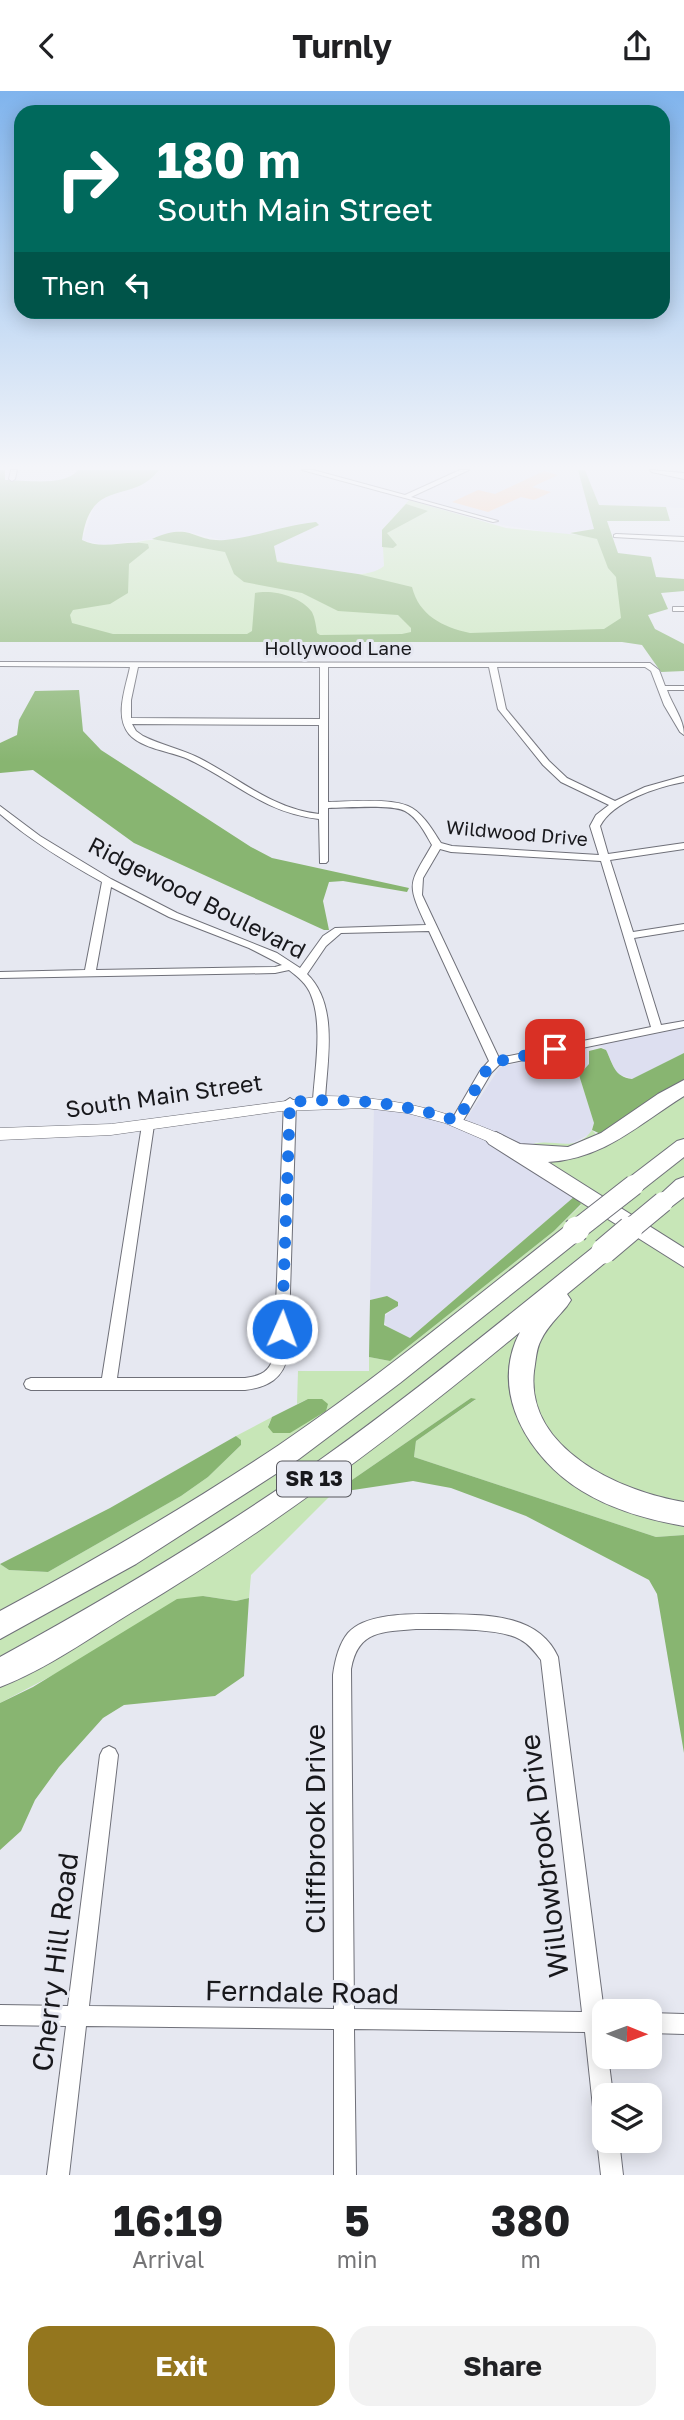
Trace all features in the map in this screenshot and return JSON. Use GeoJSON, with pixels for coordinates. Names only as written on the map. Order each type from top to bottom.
{"type":"FeatureCollection","features":[{"type":"Feature","properties":{"kind":"highway"},"geometry":{"type":"LineString","coordinates":[[496,1139],[536,1154],[573,1156],[598,1144],[684,1087]]}},
{"type":"Feature","properties":{"kind":"highway"},"geometry":{"type":"LineString","coordinates":[[496,1139],[684,1259]]}},
{"type":"Feature","properties":{"kind":"highway","name":"SR 13"},"geometry":{"type":"LineString","coordinates":[[0,1626],[102,1570],[265,1468],[339,1416],[684,1146]]}},
{"type":"Feature","properties":{"kind":"highway","name":"SR 13"},"geometry":{"type":"LineString","coordinates":[[0,1673],[174,1571],[294,1493],[424,1395],[684,1185]]}},
{"type":"Feature","properties":{"kind":"highway"},"geometry":{"type":"LineString","coordinates":[[604,1251],[531,1334],[521,1370],[528,1414],[552,1451],[586,1481],[647,1508],[684,1514]]}},
{"type":"Feature","properties":{"kind":"street","name":"Hollywood Lane"},"geometry":{"type":"LineString","coordinates":[[0,664],[647,665],[655,670],[662,688]]}},
{"type":"Feature","properties":{"kind":"street"},"geometry":{"type":"LineString","coordinates":[[135,664],[126,709],[127,721],[133,733],[143,740],[199,762],[272,806],[298,815],[323,817]]}},
{"type":"Feature","properties":{"kind":"street"},"geometry":{"type":"LineString","coordinates":[[323,861],[324,664]]}},
{"type":"Feature","properties":{"kind":"street"},"geometry":{"type":"LineString","coordinates":[[493,664],[502,709],[546,763],[572,785],[617,805]]}},
{"type":"Feature","properties":{"kind":"street"},"geometry":{"type":"LineString","coordinates":[[684,688],[662,688],[684,732]]}},
{"type":"Feature","properties":{"kind":"street"},"geometry":{"type":"LineString","coordinates":[[127,721],[323,722]]}},
{"type":"Feature","properties":{"kind":"street"},"geometry":{"type":"LineString","coordinates":[[657,1029],[603,858],[596,821],[617,805],[656,784],[684,779]]}},
{"type":"Feature","properties":{"kind":"street","name":"Wildwood Drive"},"geometry":{"type":"LineString","coordinates":[[323,805],[401,806],[418,815],[437,845],[603,858],[684,846]]}},
{"type":"Feature","properties":{"kind":"street","name":"Ridgewood Boulevard"},"geometry":{"type":"LineString","coordinates":[[0,809],[27,831],[107,880],[193,924],[291,966],[301,974],[310,983],[319,1003],[319,1100]]}},
{"type":"Feature","properties":{"kind":"street"},"geometry":{"type":"LineString","coordinates":[[437,845],[417,883],[417,895],[495,1062]]}},
{"type":"Feature","properties":{"kind":"street"},"geometry":{"type":"LineString","coordinates":[[90,973],[107,880]]}},
{"type":"Feature","properties":{"kind":"street"},"geometry":{"type":"LineString","coordinates":[[627,936],[684,927]]}},
{"type":"Feature","properties":{"kind":"street"},"geometry":{"type":"LineString","coordinates":[[301,974],[313,962],[327,937],[340,930],[431,928]]}},
{"type":"Feature","properties":{"kind":"street"},"geometry":{"type":"LineString","coordinates":[[0,975],[275,970],[291,966]]}},
{"type":"Feature","properties":{"kind":"street"},"geometry":{"type":"LineString","coordinates":[[457,1121],[486,1071],[495,1062],[684,1024]]}},
{"type":"Feature","properties":{"kind":"street","name":"South Main Street"},"geometry":{"type":"LineString","coordinates":[[0,1134],[82,1132],[148,1125],[290,1102],[319,1100],[387,1104],[457,1121],[496,1139]]}},
{"type":"Feature","properties":{"kind":"street"},"geometry":{"type":"LineString","coordinates":[[31,1384],[262,1382],[275,1373],[281,1355],[290,1102]]}},
{"type":"Feature","properties":{"kind":"street"},"geometry":{"type":"LineString","coordinates":[[109,1383],[148,1125]]}},
{"type":"Feature","properties":{"kind":"street","name":"Cliffbrook Drive"},"geometry":{"type":"LineString","coordinates":[[345,2175],[342,1675],[350,1644],[359,1634],[388,1622],[502,1626]]}},
{"type":"Feature","properties":{"kind":"street","name":"Willowbrook Drive"},"geometry":{"type":"LineString","coordinates":[[502,1626],[524,1632],[540,1644],[551,1667],[596,1999]]}},
{"type":"Feature","properties":{"kind":"street","name":"Cherry Hill Road"},"geometry":{"type":"LineString","coordinates":[[58,2175],[108,1755]]}},
{"type":"Feature","properties":{"kind":"street","name":"Ferndale Road"},"geometry":{"type":"LineString","coordinates":[[0,2015],[592,2022]]}},
{"type":"Feature","properties":{"kind":"street"},"geometry":{"type":"LineString","coordinates":[[662,2023],[684,2024]]}},
{"type":"Feature","properties":{"kind":"street"},"geometry":{"type":"LineString","coordinates":[[609,2153],[612,2175]]}},
{"type":"Feature","properties":{"kind":"shaded area"},"geometry":{"type":"Polygon","coordinates":[[[312,567],[384,567],[377,572],[358,574],[312,567]]]}},
{"type":"Feature","properties":{"kind":"shaded area"},"geometry":{"type":"Polygon","coordinates":[[[684,1028],[684,1053],[633,1079],[617,1074],[606,1050],[599,1045],[684,1028]]]}},
{"type":"Feature","properties":{"kind":"shaded area"},"geometry":{"type":"Polygon","coordinates":[[[586,1047],[589,1064],[579,1075],[594,1123],[590,1134],[567,1146],[535,1142],[575,1196],[410,1338],[389,1330],[382,1318],[398,1306],[387,1296],[370,1300],[374,1105],[461,1127],[500,1067],[586,1047]]]}},
{"type":"Feature","properties":{"kind":"green space"},"geometry":{"type":"Polygon","coordinates":[[[0,567],[129,567],[128,593],[110,604],[73,610],[70,615],[72,623],[113,634],[247,634],[252,631],[255,593],[262,592],[286,595],[307,606],[312,612],[317,633],[320,635],[411,632],[411,628],[398,615],[338,611],[302,593],[244,582],[234,574],[231,567],[312,567],[358,574],[412,587],[420,605],[433,618],[470,633],[604,629],[621,618],[616,577],[608,567],[654,567],[656,577],[684,579],[684,591],[661,593],[668,609],[648,615],[655,629],[684,644],[684,671],[661,672],[642,645],[622,642],[0,642],[0,567]]]}},
{"type":"Feature","properties":{"kind":"green space"},"geometry":{"type":"Polygon","coordinates":[[[111,567],[303,567],[349,575],[369,573],[381,567],[623,567],[651,635],[35,637],[111,567]]]}},
{"type":"Feature","properties":{"kind":"green space"},"geometry":{"type":"Polygon","coordinates":[[[79,690],[83,731],[101,750],[251,847],[272,858],[409,888],[407,892],[343,881],[329,882],[323,901],[329,930],[324,930],[134,843],[33,770],[0,773],[0,743],[17,735],[19,720],[35,691],[79,690]]]}},
{"type":"Feature","properties":{"kind":"green space"},"geometry":{"type":"Polygon","coordinates":[[[601,1048],[606,1050],[621,1076],[632,1079],[684,1053],[684,1079],[603,1135],[592,1130],[594,1123],[579,1075],[589,1064],[589,1051],[601,1048]]]}},
{"type":"Feature","properties":{"kind":"green space"},"geometry":{"type":"Polygon","coordinates":[[[684,1079],[684,1535],[656,1537],[414,1457],[416,1441],[475,1400],[471,1398],[333,1493],[251,1575],[249,1598],[236,1601],[203,1596],[0,1703],[0,1564],[9,1570],[48,1572],[181,1496],[208,1477],[241,1445],[241,1440],[236,1436],[272,1417],[268,1426],[308,1399],[297,1404],[298,1371],[369,1371],[369,1357],[390,1361],[554,1231],[581,1205],[528,1146],[536,1143],[578,1142],[592,1130],[596,1134],[684,1079]]]}},
{"type":"Feature","properties":{"kind":"green space"},"geometry":{"type":"Polygon","coordinates":[[[575,1196],[581,1204],[554,1231],[390,1361],[369,1357],[370,1300],[387,1296],[398,1302],[398,1306],[385,1314],[384,1325],[410,1338],[575,1196]]]}},
{"type":"Feature","properties":{"kind":"green space"},"geometry":{"type":"Polygon","coordinates":[[[471,1398],[476,1399],[416,1441],[414,1457],[656,1537],[684,1535],[684,1753],[657,1594],[649,1580],[526,1516],[451,1488],[413,1481],[333,1493],[471,1398]]]}},
{"type":"Feature","properties":{"kind":"green space"},"geometry":{"type":"Polygon","coordinates":[[[308,1399],[322,1399],[328,1404],[326,1411],[290,1433],[273,1433],[268,1427],[272,1417],[308,1399]]]}},
{"type":"Feature","properties":{"kind":"green space"},"geometry":{"type":"Polygon","coordinates":[[[236,1436],[241,1440],[241,1445],[208,1477],[181,1496],[48,1572],[9,1570],[0,1564],[110,1508],[236,1436]]]}},
{"type":"Feature","properties":{"kind":"green space"},"geometry":{"type":"Polygon","coordinates":[[[203,1596],[236,1601],[249,1598],[244,1676],[215,1696],[124,1705],[103,1718],[59,1767],[35,1800],[21,1831],[0,1850],[0,1703],[33,1687],[177,1599],[203,1596]]]}},
{"type":"Feature","properties":{"kind":"route"},"geometry":{"type":"LineString","coordinates":[[282,1329],[290,1102],[370,1101],[429,1112],[457,1121],[486,1071],[495,1062],[555,1049]]}}]}
